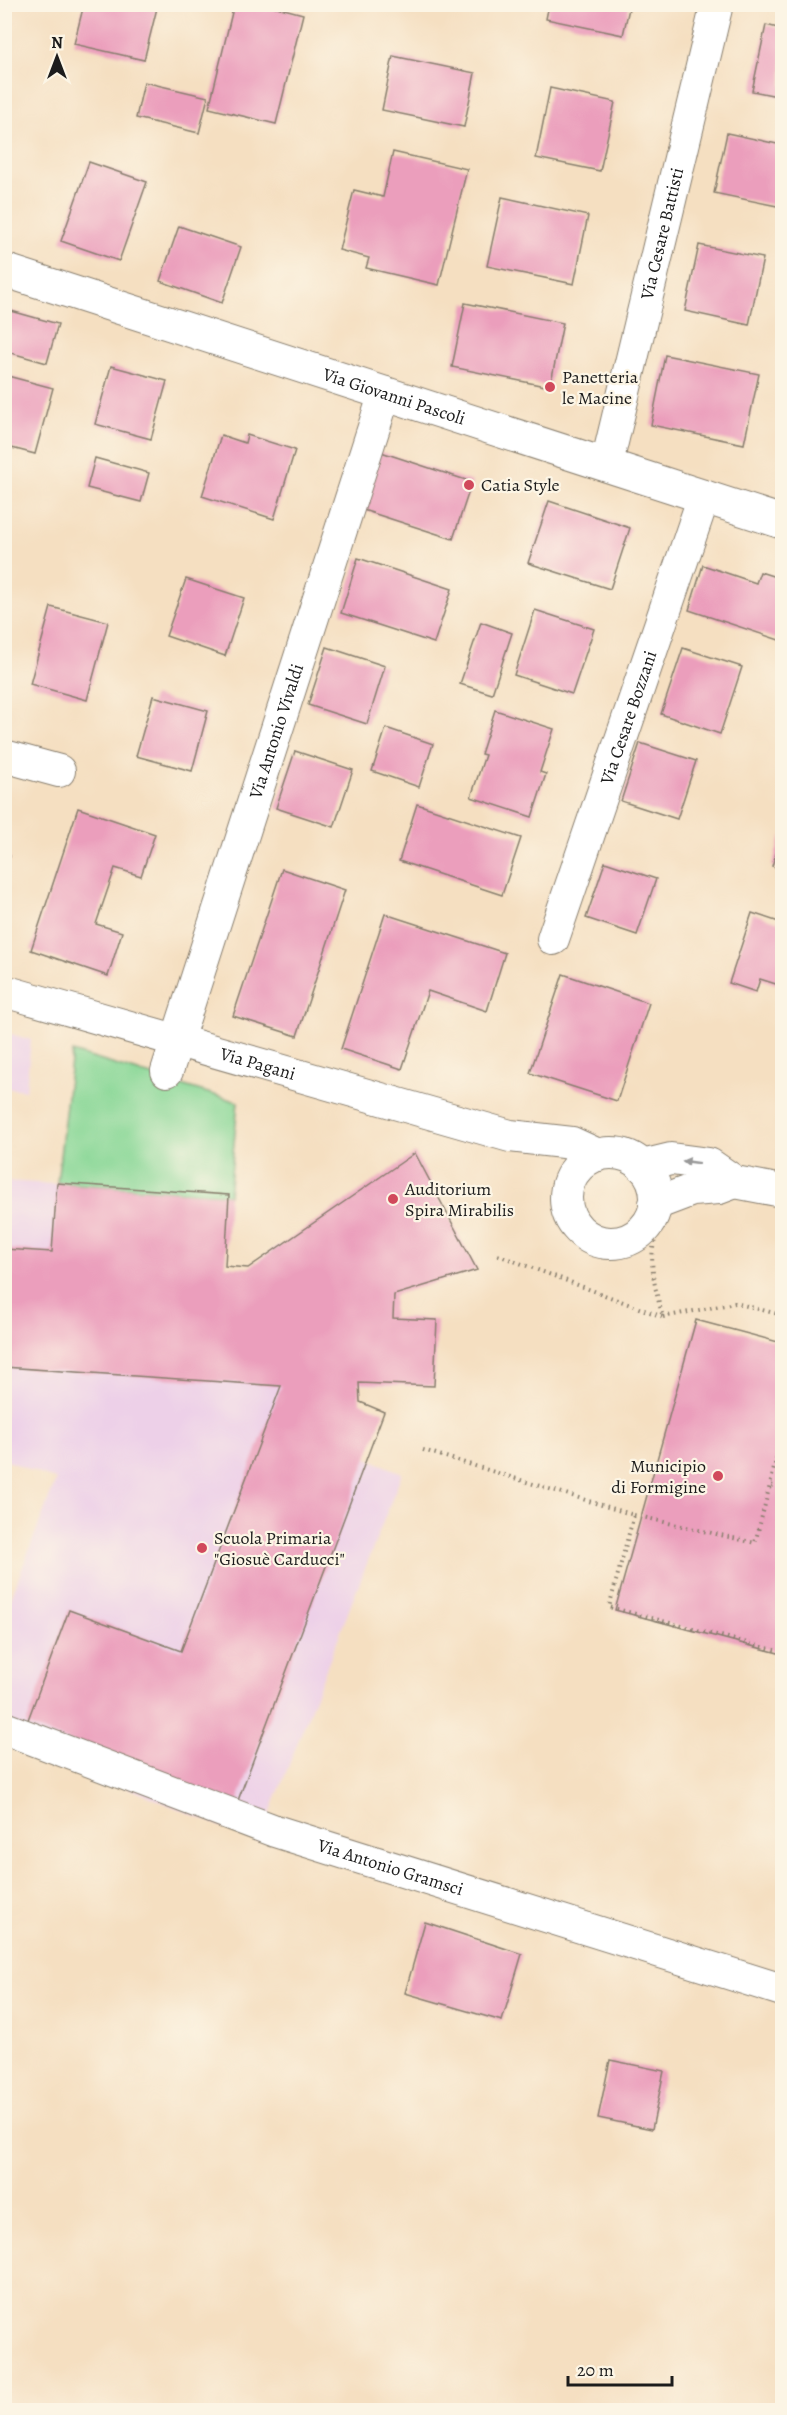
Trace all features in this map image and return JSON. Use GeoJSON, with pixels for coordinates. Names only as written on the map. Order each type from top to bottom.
{"type":"FeatureCollection","features":[{"type":"Feature","properties":{"kind":"street","name":"Via Cesare Battisti"},"geometry":{"type":"LineString","coordinates":[[607,464],[717,4]]}},
{"type":"Feature","properties":{"kind":"street","name":"Via Giovanni Pascoli"},"geometry":{"type":"LineString","coordinates":[[4,270],[783,522]]}},
{"type":"Feature","properties":{"kind":"street","name":"Via Antonio Vivaldi"},"geometry":{"type":"LineString","coordinates":[[167,1071],[385,393]]}},
{"type":"Feature","properties":{"kind":"street","name":"Via Cesare Bozzani"},"geometry":{"type":"LineString","coordinates":[[553,939],[704,496]]}},
{"type":"Feature","properties":{"kind":"street"},"geometry":{"type":"LineString","coordinates":[[4,756],[59,771]]}},
{"type":"Feature","properties":{"kind":"street","name":"Via Pagani"},"geometry":{"type":"LineString","coordinates":[[4,991],[510,1136]]}},
{"type":"Feature","properties":{"kind":"street"},"geometry":{"type":"LineString","coordinates":[[510,1136],[572,1143],[598,1155],[617,1154],[642,1166],[653,1183],[656,1218]]}},
{"type":"Feature","properties":{"kind":"street"},"geometry":{"type":"LineString","coordinates":[[510,1136],[547,1158],[567,1185]]}},
{"type":"Feature","properties":{"kind":"street"},"geometry":{"type":"LineString","coordinates":[[598,1155],[576,1169],[567,1185],[565,1198],[571,1220],[584,1234],[601,1242],[620,1242],[638,1234],[649,1220],[656,1218],[692,1190],[719,1188],[735,1182]]}},
{"type":"Feature","properties":{"kind":"street"},"geometry":{"type":"LineString","coordinates":[[642,1166],[671,1159],[709,1164],[735,1182],[783,1191]]}},
{"type":"Feature","properties":{"kind":"street","name":"Via Antonio Gramsci"},"geometry":{"type":"LineString","coordinates":[[4,1728],[275,1832],[783,1990]]}},
{"type":"Feature","properties":{"kind":"path"},"geometry":{"type":"LineString","coordinates":[[656,1218],[653,1243],[654,1266],[657,1296],[663,1317]]}},
{"type":"Feature","properties":{"kind":"path"},"geometry":{"type":"LineString","coordinates":[[498,1255],[663,1317],[735,1303],[783,1315]]}},
{"type":"Feature","properties":{"kind":"path"},"geometry":{"type":"LineString","coordinates":[[423,1450],[634,1515],[755,1543],[783,1434]]}},
{"type":"Feature","properties":{"kind":"path"},"geometry":{"type":"LineString","coordinates":[[770,1485],[783,1489]]}},
{"type":"Feature","properties":{"kind":"path"},"geometry":{"type":"LineString","coordinates":[[634,1515],[609,1607],[783,1652]]}},
{"type":"Feature","properties":{"kind":"shaded area"},"geometry":{"type":"Polygon","coordinates":[[[4,1032],[31,1040],[26,1090],[5,1088],[4,1032]]]}},
{"type":"Feature","properties":{"kind":"shaded area","name":"Scuola Primaria \"Giosuè Carducci\""},"geometry":{"type":"Polygon","coordinates":[[[5,1181],[229,1195],[225,1266],[248,1268],[279,1245],[319,1314],[437,1320],[434,1386],[359,1384],[360,1402],[384,1412],[367,1458],[402,1473],[259,1842],[5,1737],[4,1616],[56,1480],[5,1460],[5,1181]]]}},
{"type":"Feature","properties":{"kind":"green space"},"geometry":{"type":"Polygon","coordinates":[[[72,1052],[238,1102],[229,1195],[57,1183],[72,1052]]]}},
{"type":"Feature","properties":{"kind":"building"},"geometry":{"type":"Polygon","coordinates":[[[84,4],[158,4],[144,60],[74,44],[84,4]]]}},
{"type":"Feature","properties":{"kind":"building"},"geometry":{"type":"Polygon","coordinates":[[[234,4],[265,4],[303,14],[276,124],[209,108],[234,4]]]}},
{"type":"Feature","properties":{"kind":"building"},"geometry":{"type":"Polygon","coordinates":[[[549,4],[630,4],[623,35],[546,19],[549,4]]]}},
{"type":"Feature","properties":{"kind":"building"},"geometry":{"type":"Polygon","coordinates":[[[766,25],[782,29],[782,97],[752,91],[766,25]]]}},
{"type":"Feature","properties":{"kind":"building"},"geometry":{"type":"Polygon","coordinates":[[[393,56],[475,73],[464,127],[382,110],[393,56]]]}},
{"type":"Feature","properties":{"kind":"building"},"geometry":{"type":"Polygon","coordinates":[[[144,82],[208,97],[199,133],[136,118],[144,82]]]}},
{"type":"Feature","properties":{"kind":"building"},"geometry":{"type":"Polygon","coordinates":[[[550,88],[615,102],[600,171],[536,158],[550,88]]]}},
{"type":"Feature","properties":{"kind":"building"},"geometry":{"type":"Polygon","coordinates":[[[727,133],[782,145],[782,207],[714,193],[727,133]]]}},
{"type":"Feature","properties":{"kind":"building"},"geometry":{"type":"Polygon","coordinates":[[[393,152],[467,169],[439,285],[366,268],[369,258],[339,250],[354,190],[383,197],[393,152]]]}},
{"type":"Feature","properties":{"kind":"building"},"geometry":{"type":"Polygon","coordinates":[[[89,162],[147,182],[119,261],[61,241],[89,162]]]}},
{"type":"Feature","properties":{"kind":"building"},"geometry":{"type":"Polygon","coordinates":[[[502,197],[588,216],[574,284],[487,266],[502,197]]]}},
{"type":"Feature","properties":{"kind":"building"},"geometry":{"type":"Polygon","coordinates":[[[179,226],[241,247],[222,303],[160,281],[179,226]]]}},
{"type":"Feature","properties":{"kind":"building"},"geometry":{"type":"Polygon","coordinates":[[[699,245],[763,258],[749,325],[685,311],[699,245]]]}},
{"type":"Feature","properties":{"kind":"building"},"geometry":{"type":"Polygon","coordinates":[[[465,303],[563,323],[550,387],[452,367],[465,303]]]}},
{"type":"Feature","properties":{"kind":"building"},"geometry":{"type":"Polygon","coordinates":[[[4,309],[58,324],[47,363],[4,351],[4,309]]]}},
{"type":"Feature","properties":{"kind":"building"},"geometry":{"type":"Polygon","coordinates":[[[665,355],[759,374],[744,444],[651,425],[665,355]]]}},
{"type":"Feature","properties":{"kind":"building"},"geometry":{"type":"Polygon","coordinates":[[[111,366],[167,381],[151,439],[95,424],[111,366]]]}},
{"type":"Feature","properties":{"kind":"building"},"geometry":{"type":"Polygon","coordinates":[[[4,375],[53,388],[35,454],[4,446],[4,375]]]}},
{"type":"Feature","properties":{"kind":"building"},"geometry":{"type":"Polygon","coordinates":[[[221,435],[245,443],[247,435],[295,450],[274,519],[202,496],[221,435]]]}},
{"type":"Feature","properties":{"kind":"building"},"geometry":{"type":"Polygon","coordinates":[[[378,451],[472,482],[453,539],[360,509],[378,451]]]}},
{"type":"Feature","properties":{"kind":"building"},"geometry":{"type":"Polygon","coordinates":[[[95,458],[149,473],[141,502],[87,488],[95,458]]]}},
{"type":"Feature","properties":{"kind":"building"},"geometry":{"type":"Polygon","coordinates":[[[549,501],[630,528],[610,589],[528,563],[549,501]]]}},
{"type":"Feature","properties":{"kind":"building"},"geometry":{"type":"Polygon","coordinates":[[[358,558],[452,589],[434,643],[341,613],[358,558]]]}},
{"type":"Feature","properties":{"kind":"building"},"geometry":{"type":"Polygon","coordinates":[[[703,565],[756,583],[760,572],[782,579],[782,641],[689,610],[703,565]]]}},
{"type":"Feature","properties":{"kind":"building"},"geometry":{"type":"Polygon","coordinates":[[[186,579],[244,598],[225,656],[166,636],[186,579]]]}},
{"type":"Feature","properties":{"kind":"building"},"geometry":{"type":"Polygon","coordinates":[[[51,607],[108,622],[87,700],[30,684],[51,607]]]}},
{"type":"Feature","properties":{"kind":"building"},"geometry":{"type":"Polygon","coordinates":[[[535,610],[594,629],[572,694],[514,675],[535,610]]]}},
{"type":"Feature","properties":{"kind":"building"},"geometry":{"type":"Polygon","coordinates":[[[481,622],[512,633],[492,694],[460,684],[481,622]]]}},
{"type":"Feature","properties":{"kind":"building"},"geometry":{"type":"Polygon","coordinates":[[[327,647],[385,666],[367,724],[308,705],[327,647]]]}},
{"type":"Feature","properties":{"kind":"building"},"geometry":{"type":"Polygon","coordinates":[[[683,648],[742,667],[720,734],[661,714],[683,648]]]}},
{"type":"Feature","properties":{"kind":"building"},"geometry":{"type":"Polygon","coordinates":[[[153,696],[208,711],[192,771],[136,756],[153,696]]]}},
{"type":"Feature","properties":{"kind":"building"},"geometry":{"type":"Polygon","coordinates":[[[495,710],[554,729],[540,772],[546,774],[532,817],[471,797],[485,755],[481,754],[495,710]]]}},
{"type":"Feature","properties":{"kind":"building"},"geometry":{"type":"Polygon","coordinates":[[[386,728],[433,744],[419,787],[372,771],[386,728]]]}},
{"type":"Feature","properties":{"kind":"building"},"geometry":{"type":"Polygon","coordinates":[[[640,743],[696,761],[677,819],[621,801],[640,743]]]}},
{"type":"Feature","properties":{"kind":"building"},"geometry":{"type":"Polygon","coordinates":[[[295,751],[353,770],[334,827],[276,808],[295,751]]]}},
{"type":"Feature","properties":{"kind":"building"},"geometry":{"type":"Polygon","coordinates":[[[417,804],[521,838],[502,895],[399,861],[417,804]]]}},
{"type":"Feature","properties":{"kind":"building"},"geometry":{"type":"Polygon","coordinates":[[[78,808],[155,834],[141,876],[115,868],[96,924],[122,932],[108,976],[31,950],[78,808]]]}},
{"type":"Feature","properties":{"kind":"building"},"geometry":{"type":"Polygon","coordinates":[[[782,835],[782,870],[772,866],[782,835]]]}},
{"type":"Feature","properties":{"kind":"building"},"geometry":{"type":"Polygon","coordinates":[[[4,854],[10,856],[5,873],[4,873],[4,854]]]}},
{"type":"Feature","properties":{"kind":"building"},"geometry":{"type":"Polygon","coordinates":[[[605,862],[656,879],[637,935],[586,918],[605,862]]]}},
{"type":"Feature","properties":{"kind":"building"},"geometry":{"type":"Polygon","coordinates":[[[282,869],[345,890],[297,1036],[233,1016],[282,869]]]}},
{"type":"Feature","properties":{"kind":"building"},"geometry":{"type":"Polygon","coordinates":[[[752,913],[782,923],[782,986],[760,979],[756,992],[729,983],[752,913]]]}},
{"type":"Feature","properties":{"kind":"building"},"geometry":{"type":"Polygon","coordinates":[[[385,914],[505,953],[487,1011],[428,991],[402,1069],[341,1049],[385,914]]]}},
{"type":"Feature","properties":{"kind":"building"},"geometry":{"type":"Polygon","coordinates":[[[563,974],[649,1003],[617,1101],[530,1073],[563,974]]]}},
{"type":"Feature","properties":{"kind":"building","name":"Scuola Primaria \"Giosuè Carducci\""},"geometry":{"type":"Polygon","coordinates":[[[415,1153],[477,1270],[394,1295],[393,1318],[437,1320],[434,1386],[359,1383],[360,1402],[384,1412],[237,1803],[26,1725],[69,1610],[181,1651],[281,1386],[4,1367],[4,1249],[52,1252],[57,1183],[229,1195],[225,1266],[248,1268],[415,1153]]]}},
{"type":"Feature","properties":{"kind":"building","name":"Municipio di Formigine"},"geometry":{"type":"Polygon","coordinates":[[[696,1320],[782,1343],[782,1654],[615,1610],[696,1320]]]}},
{"type":"Feature","properties":{"kind":"building"},"geometry":{"type":"Polygon","coordinates":[[[425,1922],[522,1954],[502,2021],[405,1993],[425,1922]]]}},
{"type":"Feature","properties":{"kind":"building"},"geometry":{"type":"Polygon","coordinates":[[[610,2060],[664,2071],[652,2129],[598,2118],[610,2060]]]}},
{"type":"Feature","properties":{"kind":"place","name":"Panetteria le Macine"},"geometry":{"type":"Point","coordinates":[550,387]}},
{"type":"Feature","properties":{"kind":"place","name":"Catia Style"},"geometry":{"type":"Point","coordinates":[469,485]}},
{"type":"Feature","properties":{"kind":"place","name":"Auditorium Spira Mirabilis"},"geometry":{"type":"Point","coordinates":[393,1199]}},
{"type":"Feature","properties":{"kind":"place","name":"Municipio di Formigine"},"geometry":{"type":"Point","coordinates":[718,1476]}},
{"type":"Feature","properties":{"kind":"place","name":"Scuola Primaria \"Giosuè Carducci\""},"geometry":{"type":"Point","coordinates":[202,1548]}}]}
